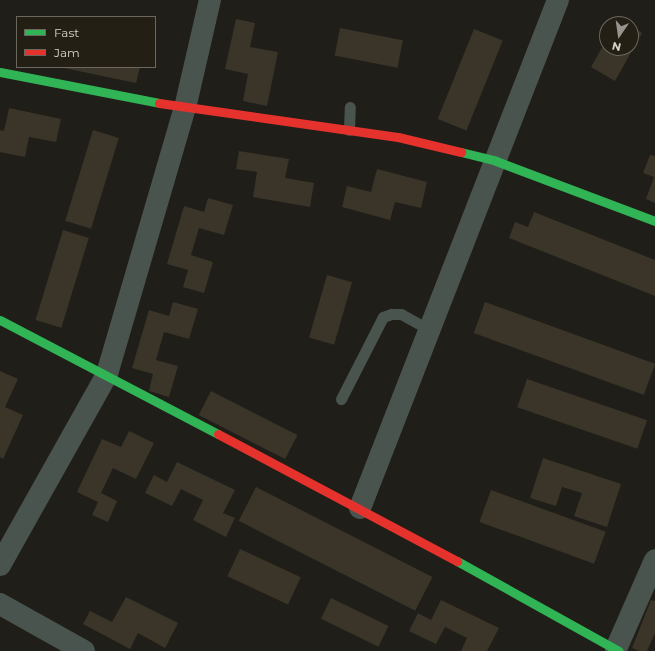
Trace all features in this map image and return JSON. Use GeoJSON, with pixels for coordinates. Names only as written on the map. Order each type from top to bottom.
{"type":"FeatureCollection","features":[{"type":"Feature","properties":{"kind":"street"},"geometry":{"type":"LineString","coordinates":[[0,565],[107,374],[185,108],[210,0]]}},
{"type":"Feature","properties":{"kind":"street"},"geometry":{"type":"LineString","coordinates":[[360,508],[558,0]]}},
{"type":"Feature","properties":{"kind":"street"},"geometry":{"type":"LineString","coordinates":[[0,72],[185,108],[398,137],[496,161],[655,221]]}},
{"type":"Feature","properties":{"kind":"street"},"geometry":{"type":"LineString","coordinates":[[0,320],[107,374],[360,508],[616,650],[655,560]]}},
{"type":"Feature","properties":{"kind":"street"},"geometry":{"type":"LineString","coordinates":[[0,604],[84,651]]}},
{"type":"Feature","properties":{"kind":"lane"},"geometry":{"type":"LineString","coordinates":[[349,130],[350,108]]}},
{"type":"Feature","properties":{"kind":"lane"},"geometry":{"type":"LineString","coordinates":[[341,400],[383,317],[391,314],[402,314],[430,330]]}},
{"type":"Feature","properties":{"kind":"building"},"geometry":{"type":"Polygon","coordinates":[[[236,19],[255,23],[250,47],[278,52],[267,106],[243,101],[248,74],[225,69],[236,19]]]}},
{"type":"Feature","properties":{"kind":"building"},"geometry":{"type":"Polygon","coordinates":[[[340,28],[403,40],[397,68],[335,55],[340,28]]]}},
{"type":"Feature","properties":{"kind":"building"},"geometry":{"type":"Polygon","coordinates":[[[474,29],[503,41],[466,131],[438,119],[474,29]]]}},
{"type":"Feature","properties":{"kind":"building"},"geometry":{"type":"Polygon","coordinates":[[[639,31],[642,33],[639,38],[639,31]]]}},
{"type":"Feature","properties":{"kind":"building"},"geometry":{"type":"Polygon","coordinates":[[[599,53],[599,56],[629,56],[615,81],[591,67],[599,53]]]}},
{"type":"Feature","properties":{"kind":"building"},"geometry":{"type":"Polygon","coordinates":[[[64,68],[140,68],[136,83],[64,68]]]}},
{"type":"Feature","properties":{"kind":"building"},"geometry":{"type":"Polygon","coordinates":[[[9,108],[61,119],[56,142],[29,137],[25,157],[0,152],[0,130],[4,131],[9,108]]]}},
{"type":"Feature","properties":{"kind":"building"},"geometry":{"type":"Polygon","coordinates":[[[93,130],[119,138],[91,229],[65,221],[93,130]]]}},
{"type":"Feature","properties":{"kind":"building"},"geometry":{"type":"Polygon","coordinates":[[[239,151],[289,159],[285,178],[314,183],[310,207],[253,197],[257,172],[236,169],[239,151]]]}},
{"type":"Feature","properties":{"kind":"building"},"geometry":{"type":"Polygon","coordinates":[[[650,155],[655,156],[655,203],[646,199],[654,177],[643,173],[650,155]]]}},
{"type":"Feature","properties":{"kind":"building"},"geometry":{"type":"Polygon","coordinates":[[[377,169],[427,182],[421,208],[395,202],[390,220],[342,207],[347,186],[371,192],[377,169]]]}},
{"type":"Feature","properties":{"kind":"building"},"geometry":{"type":"Polygon","coordinates":[[[208,198],[233,205],[224,235],[199,228],[191,255],[213,262],[204,293],[183,287],[188,270],[167,264],[184,206],[204,212],[208,198]]]}},
{"type":"Feature","properties":{"kind":"building"},"geometry":{"type":"Polygon","coordinates":[[[534,212],[655,260],[655,296],[509,238],[515,222],[528,227],[534,212]]]}},
{"type":"Feature","properties":{"kind":"building"},"geometry":{"type":"Polygon","coordinates":[[[63,230],[89,238],[61,328],[36,320],[63,230]]]}},
{"type":"Feature","properties":{"kind":"building"},"geometry":{"type":"Polygon","coordinates":[[[327,275],[352,282],[334,345],[309,337],[327,275]]]}},
{"type":"Feature","properties":{"kind":"building"},"geometry":{"type":"Polygon","coordinates":[[[173,302],[198,309],[189,339],[164,332],[156,360],[178,366],[169,397],[149,391],[153,374],[132,368],[149,310],[169,316],[173,302]]]}},
{"type":"Feature","properties":{"kind":"building"},"geometry":{"type":"Polygon","coordinates":[[[485,302],[655,364],[644,395],[474,333],[485,302]]]}},
{"type":"Feature","properties":{"kind":"building"},"geometry":{"type":"Polygon","coordinates":[[[0,371],[18,379],[5,407],[23,415],[3,459],[0,457],[0,371]]]}},
{"type":"Feature","properties":{"kind":"building"},"geometry":{"type":"Polygon","coordinates":[[[527,379],[647,420],[637,449],[517,407],[527,379]]]}},
{"type":"Feature","properties":{"kind":"building"},"geometry":{"type":"Polygon","coordinates":[[[211,391],[297,435],[285,459],[199,415],[211,391]]]}},
{"type":"Feature","properties":{"kind":"building"},"geometry":{"type":"Polygon","coordinates":[[[129,431],[154,443],[136,479],[113,468],[101,493],[117,501],[108,522],[92,515],[98,502],[77,492],[102,439],[121,447],[129,431]]]}},
{"type":"Feature","properties":{"kind":"building"},"geometry":{"type":"Polygon","coordinates":[[[543,458],[621,484],[607,527],[574,516],[582,493],[562,487],[556,506],[530,498],[543,458]]]}},
{"type":"Feature","properties":{"kind":"building"},"geometry":{"type":"Polygon","coordinates":[[[177,462],[235,490],[223,513],[235,518],[226,537],[193,520],[203,500],[181,489],[172,506],[145,493],[154,475],[167,482],[177,462]]]}},
{"type":"Feature","properties":{"kind":"building"},"geometry":{"type":"Polygon","coordinates":[[[256,487],[432,577],[415,611],[239,521],[256,487]]]}},
{"type":"Feature","properties":{"kind":"building"},"geometry":{"type":"Polygon","coordinates":[[[491,490],[606,532],[594,564],[479,522],[491,490]]]}},
{"type":"Feature","properties":{"kind":"building"},"geometry":{"type":"Polygon","coordinates":[[[240,549],[301,577],[288,605],[227,576],[240,549]]]}},
{"type":"Feature","properties":{"kind":"building"},"geometry":{"type":"Polygon","coordinates":[[[126,597],[178,623],[165,648],[138,633],[130,649],[83,624],[90,611],[112,622],[126,597]]]}},
{"type":"Feature","properties":{"kind":"building"},"geometry":{"type":"Polygon","coordinates":[[[331,598],[389,626],[378,647],[321,619],[331,598]]]}},
{"type":"Feature","properties":{"kind":"building"},"geometry":{"type":"Polygon","coordinates":[[[441,600],[499,628],[487,651],[461,651],[467,638],[445,627],[436,644],[409,631],[418,613],[431,620],[441,600]]]}},
{"type":"Feature","properties":{"kind":"building"},"geometry":{"type":"Polygon","coordinates":[[[651,600],[655,601],[655,633],[647,651],[639,651],[632,648],[651,600]]]}},
{"type":"Feature","properties":{"kind":"traffic: fast"},"geometry":{"type":"LineString","coordinates":[[0,72],[159,103]]}},
{"type":"Feature","properties":{"kind":"traffic: fast"},"geometry":{"type":"LineString","coordinates":[[461,152],[496,161],[655,221]]}},
{"type":"Feature","properties":{"kind":"traffic: fast"},"geometry":{"type":"LineString","coordinates":[[0,320],[218,434]]}},
{"type":"Feature","properties":{"kind":"traffic: fast"},"geometry":{"type":"LineString","coordinates":[[457,561],[619,651]]}},
{"type":"Feature","properties":{"kind":"traffic: jam"},"geometry":{"type":"LineString","coordinates":[[159,103],[398,137],[461,152]]}},
{"type":"Feature","properties":{"kind":"traffic: jam"},"geometry":{"type":"LineString","coordinates":[[218,434],[457,561]]}}]}
